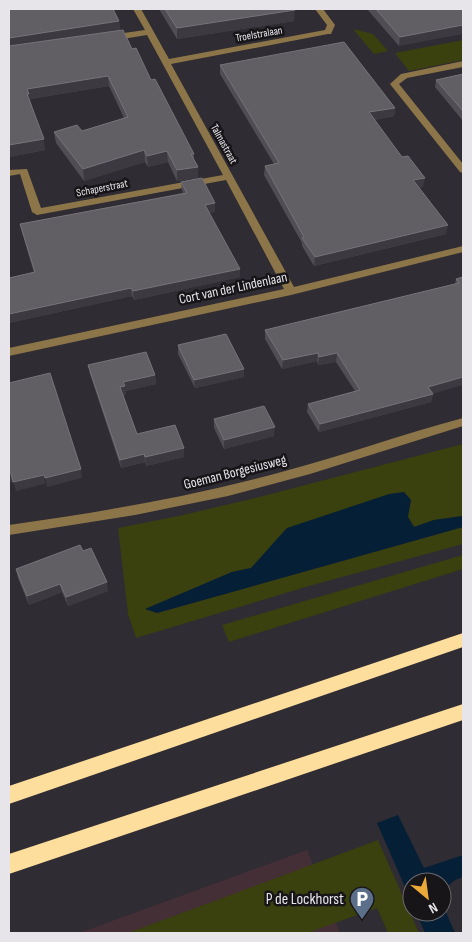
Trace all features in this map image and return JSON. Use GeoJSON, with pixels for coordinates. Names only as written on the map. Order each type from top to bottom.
{"type":"FeatureCollection","features":[{"type":"Feature","properties":{"kind":"highway"},"geometry":{"type":"LineString","coordinates":[[9,795],[463,640]]}},
{"type":"Feature","properties":{"kind":"highway"},"geometry":{"type":"LineString","coordinates":[[9,864],[463,712]]}},
{"type":"Feature","properties":{"kind":"street","name":"Talmastraat"},"geometry":{"type":"LineString","coordinates":[[137,9],[291,291]]}},
{"type":"Feature","properties":{"kind":"street","name":"Troelstralaan"},"geometry":{"type":"LineString","coordinates":[[166,62],[328,32],[330,25],[319,9]]}},
{"type":"Feature","properties":{"kind":"street"},"geometry":{"type":"LineString","coordinates":[[103,39],[150,32]]}},
{"type":"Feature","properties":{"kind":"street"},"geometry":{"type":"LineString","coordinates":[[463,64],[404,76],[394,84],[463,170]]}},
{"type":"Feature","properties":{"kind":"street","name":"Schaperstraat"},"geometry":{"type":"LineString","coordinates":[[9,173],[24,171],[37,212],[229,177]]}},
{"type":"Feature","properties":{"kind":"street","name":"Cort van der Lindenlaan"},"geometry":{"type":"LineString","coordinates":[[9,352],[291,291],[463,249]]}},
{"type":"Feature","properties":{"kind":"street","name":"Goeman Borgesiusweg"},"geometry":{"type":"LineString","coordinates":[[9,530],[156,506],[260,483],[463,422]]}},
{"type":"Feature","properties":{"kind":"shaded area"},"geometry":{"type":"Polygon","coordinates":[[[307,850],[340,933],[79,933],[307,850]]]}},
{"type":"Feature","properties":{"kind":"green space"},"geometry":{"type":"Polygon","coordinates":[[[353,29],[373,34],[388,51],[374,54],[353,29]]]}},
{"type":"Feature","properties":{"kind":"green space"},"geometry":{"type":"Polygon","coordinates":[[[463,40],[463,60],[409,71],[395,53],[463,40]]]}},
{"type":"Feature","properties":{"kind":"green space"},"geometry":{"type":"Polygon","coordinates":[[[463,444],[463,516],[434,520],[414,527],[408,517],[287,528],[251,568],[232,572],[146,609],[157,613],[463,527],[463,544],[309,586],[136,638],[128,614],[118,528],[263,496],[463,444]]]}},
{"type":"Feature","properties":{"kind":"green space"},"geometry":{"type":"Polygon","coordinates":[[[463,555],[463,569],[229,642],[222,625],[463,555]]]}},
{"type":"Feature","properties":{"kind":"green space"},"geometry":{"type":"Polygon","coordinates":[[[378,840],[402,894],[402,922],[414,922],[419,933],[388,933],[377,908],[307,933],[128,933],[378,840]]]}},
{"type":"Feature","properties":{"kind":"water"},"geometry":{"type":"Polygon","coordinates":[[[404,492],[411,500],[408,517],[414,527],[434,520],[463,516],[463,527],[157,613],[145,609],[232,572],[251,568],[287,528],[389,494],[404,492]]]}},
{"type":"Feature","properties":{"kind":"water"},"geometry":{"type":"Polygon","coordinates":[[[398,815],[424,868],[463,855],[463,877],[452,883],[452,872],[402,872],[402,880],[377,823],[398,815]]]}},
{"type":"Feature","properties":{"kind":"water"},"geometry":{"type":"Polygon","coordinates":[[[420,922],[450,922],[455,933],[425,933],[420,922]]]}},
{"type":"Feature","properties":{"kind":"building"},"geometry":{"type":"Polygon","coordinates":[[[9,9],[113,9],[119,21],[9,38],[9,9]]]}},
{"type":"Feature","properties":{"kind":"building"},"geometry":{"type":"Polygon","coordinates":[[[165,9],[294,9],[295,10],[177,28],[165,9]]]}},
{"type":"Feature","properties":{"kind":"building"},"geometry":{"type":"Polygon","coordinates":[[[376,9],[463,9],[463,25],[400,37],[376,9]]]}},
{"type":"Feature","properties":{"kind":"building"},"geometry":{"type":"Polygon","coordinates":[[[123,30],[132,49],[136,48],[151,80],[155,79],[194,154],[191,154],[198,167],[177,170],[167,151],[147,156],[144,150],[83,169],[54,132],[77,125],[82,131],[128,117],[108,76],[27,89],[29,94],[27,94],[44,139],[9,145],[9,46],[123,30]]]}},
{"type":"Feature","properties":{"kind":"building"},"geometry":{"type":"Polygon","coordinates":[[[344,42],[395,108],[369,112],[402,157],[408,156],[425,178],[413,180],[448,225],[315,257],[302,238],[304,237],[265,166],[279,163],[220,65],[344,42]]]}},
{"type":"Feature","properties":{"kind":"building"},"geometry":{"type":"Polygon","coordinates":[[[463,74],[463,111],[436,80],[463,74]]]}},
{"type":"Feature","properties":{"kind":"building"},"geometry":{"type":"Polygon","coordinates":[[[202,178],[215,203],[205,205],[240,269],[133,291],[131,288],[9,314],[9,278],[35,272],[20,224],[187,193],[181,182],[202,178]]]}},
{"type":"Feature","properties":{"kind":"building"},"geometry":{"type":"Polygon","coordinates":[[[463,277],[463,377],[428,387],[433,394],[320,424],[308,404],[360,390],[337,353],[319,357],[318,353],[283,360],[265,330],[459,283],[456,279],[463,277]]]}},
{"type":"Feature","properties":{"kind":"building"},"geometry":{"type":"Polygon","coordinates":[[[226,334],[244,369],[194,380],[178,345],[226,334]]]}},
{"type":"Feature","properties":{"kind":"building"},"geometry":{"type":"Polygon","coordinates":[[[146,352],[155,375],[123,382],[125,386],[120,387],[137,434],[175,425],[184,448],[145,457],[144,454],[120,460],[88,365],[146,352]]]}},
{"type":"Feature","properties":{"kind":"building"},"geometry":{"type":"Polygon","coordinates":[[[50,373],[81,469],[45,478],[44,475],[13,482],[11,473],[9,473],[9,383],[50,373]]]}},
{"type":"Feature","properties":{"kind":"building"},"geometry":{"type":"Polygon","coordinates":[[[264,406],[275,427],[224,440],[214,419],[264,406]]]}},
{"type":"Feature","properties":{"kind":"building"},"geometry":{"type":"Polygon","coordinates":[[[80,545],[83,551],[91,548],[107,582],[66,597],[60,584],[27,596],[16,569],[80,545]]]}},
{"type":"Feature","properties":{"kind":"place","name":"P de Lockhorst"},"geometry":{"type":"Point","coordinates":[362,920]}}]}
